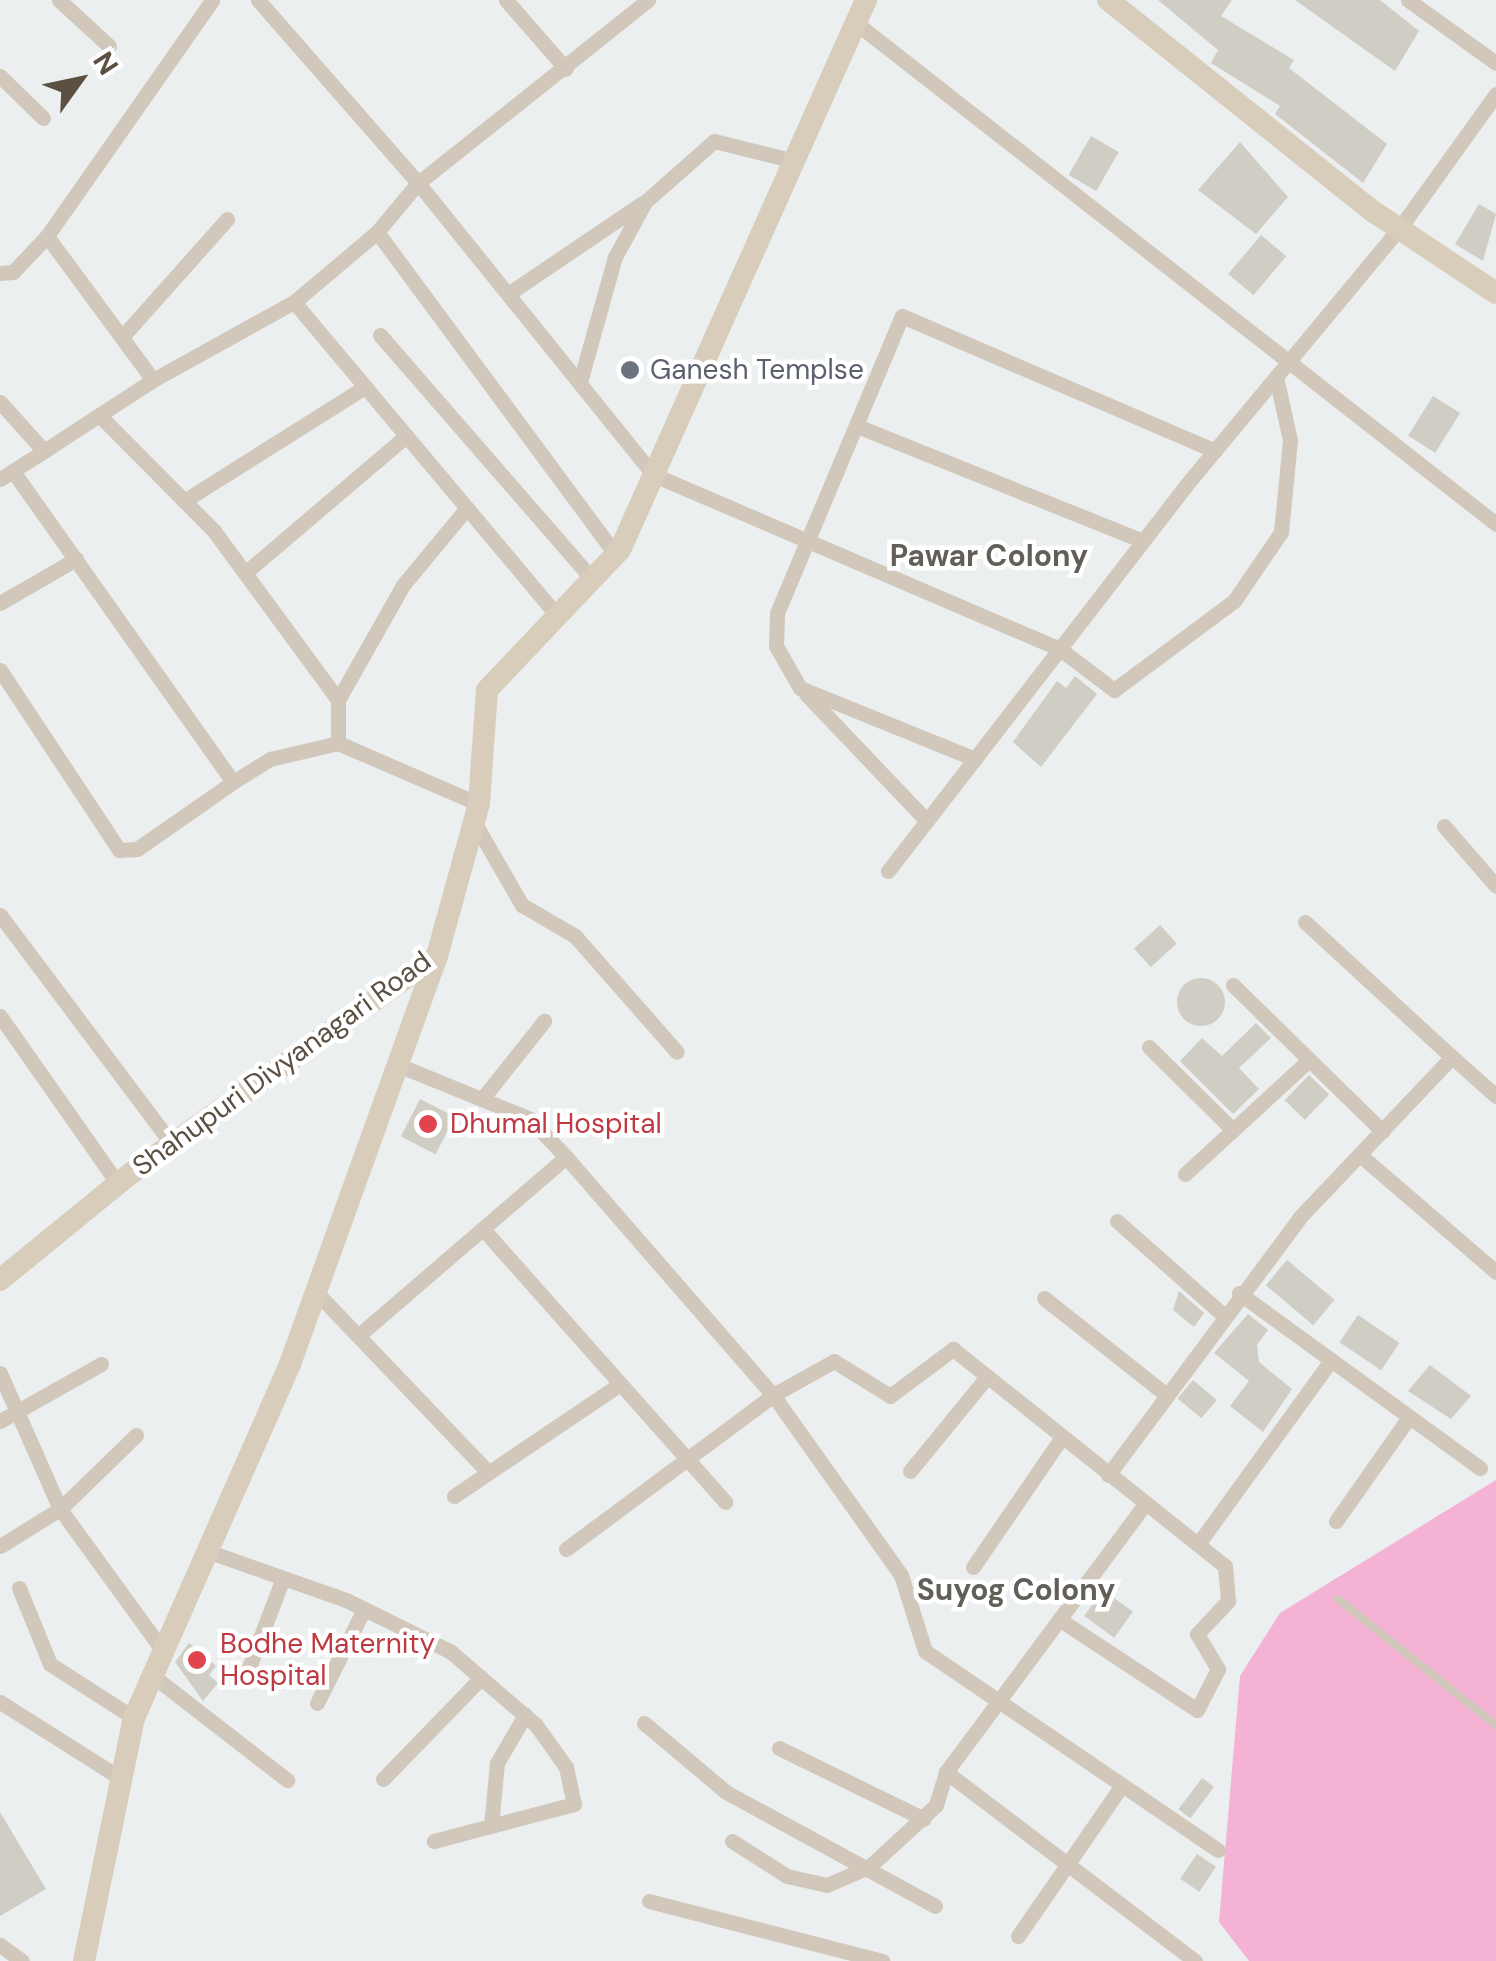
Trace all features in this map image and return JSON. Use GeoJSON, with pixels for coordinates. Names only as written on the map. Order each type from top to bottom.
{"type":"FeatureCollection","features":[{"type":"Feature","properties":{"kind":"main road","name":"Shahupuri Divyanagari Road"},"geometry":{"type":"LineString","coordinates":[[0,1280],[118,1184],[437,956],[476,813],[486,690],[553,611],[616,554],[866,0]]}},
{"type":"Feature","properties":{"kind":"main road"},"geometry":{"type":"LineString","coordinates":[[1108,0],[1400,229],[1496,294]]}},
{"type":"Feature","properties":{"kind":"main road"},"geometry":{"type":"LineString","coordinates":[[84,1961],[106,1830],[122,1779],[134,1718],[316,1292],[437,956]]}},
{"type":"Feature","properties":{"kind":"street"},"geometry":{"type":"LineString","coordinates":[[59,0],[109,46]]}},
{"type":"Feature","properties":{"kind":"street"},"geometry":{"type":"LineString","coordinates":[[0,272],[13,272],[47,236],[212,0]]}},
{"type":"Feature","properties":{"kind":"street"},"geometry":{"type":"LineString","coordinates":[[258,0],[418,183],[654,475],[1060,649],[1106,688],[1122,688],[1261,569],[1289,497],[1276,377]]}},
{"type":"Feature","properties":{"kind":"street"},"geometry":{"type":"LineString","coordinates":[[507,0],[566,69]]}},
{"type":"Feature","properties":{"kind":"street"},"geometry":{"type":"LineString","coordinates":[[233,782],[76,560],[6,475],[154,380],[294,302],[376,232],[418,183],[648,0]]}},
{"type":"Feature","properties":{"kind":"street"},"geometry":{"type":"LineString","coordinates":[[1408,0],[1496,63]]}},
{"type":"Feature","properties":{"kind":"street"},"geometry":{"type":"LineString","coordinates":[[856,24],[1496,524]]}},
{"type":"Feature","properties":{"kind":"street"},"geometry":{"type":"LineString","coordinates":[[0,76],[43,118]]}},
{"type":"Feature","properties":{"kind":"street"},"geometry":{"type":"LineString","coordinates":[[888,871],[1143,541],[1400,229],[1496,94]]}},
{"type":"Feature","properties":{"kind":"street"},"geometry":{"type":"LineString","coordinates":[[508,294],[644,202],[714,141],[794,161]]}},
{"type":"Feature","properties":{"kind":"street"},"geometry":{"type":"LineString","coordinates":[[580,382],[615,257],[644,202]]}},
{"type":"Feature","properties":{"kind":"street"},"geometry":{"type":"LineString","coordinates":[[122,337],[227,219]]}},
{"type":"Feature","properties":{"kind":"street"},"geometry":{"type":"LineString","coordinates":[[376,232],[616,554]]}},
{"type":"Feature","properties":{"kind":"street"},"geometry":{"type":"LineString","coordinates":[[47,236],[154,380]]}},
{"type":"Feature","properties":{"kind":"street"},"geometry":{"type":"LineString","coordinates":[[294,302],[553,611]]}},
{"type":"Feature","properties":{"kind":"street"},"geometry":{"type":"LineString","coordinates":[[927,822],[800,688],[774,630],[902,316],[1215,451]]}},
{"type":"Feature","properties":{"kind":"street"},"geometry":{"type":"LineString","coordinates":[[380,336],[590,577]]}},
{"type":"Feature","properties":{"kind":"street"},"geometry":{"type":"LineString","coordinates":[[184,501],[365,387]]}},
{"type":"Feature","properties":{"kind":"street"},"geometry":{"type":"LineString","coordinates":[[0,402],[44,451]]}},
{"type":"Feature","properties":{"kind":"street"},"geometry":{"type":"LineString","coordinates":[[99,415],[184,501],[245,573],[338,700]]}},
{"type":"Feature","properties":{"kind":"street"},"geometry":{"type":"LineString","coordinates":[[857,426],[1143,541]]}},
{"type":"Feature","properties":{"kind":"street"},"geometry":{"type":"LineString","coordinates":[[245,573],[406,436]]}},
{"type":"Feature","properties":{"kind":"street"},"geometry":{"type":"LineString","coordinates":[[338,742],[338,700],[403,585],[466,508]]}},
{"type":"Feature","properties":{"kind":"street"},"geometry":{"type":"LineString","coordinates":[[0,603],[76,560]]}},
{"type":"Feature","properties":{"kind":"street"},"geometry":{"type":"LineString","coordinates":[[0,670],[119,850],[136,848],[270,759],[338,742],[476,813],[522,905],[575,936],[677,1052]]}},
{"type":"Feature","properties":{"kind":"street"},"geometry":{"type":"LineString","coordinates":[[800,688],[975,759]]}},
{"type":"Feature","properties":{"kind":"street"},"geometry":{"type":"LineString","coordinates":[[1444,826],[1496,886]]}},
{"type":"Feature","properties":{"kind":"street"},"geometry":{"type":"LineString","coordinates":[[0,915],[172,1144]]}},
{"type":"Feature","properties":{"kind":"street"},"geometry":{"type":"LineString","coordinates":[[1305,922],[1495,1094]]}},
{"type":"Feature","properties":{"kind":"street"},"geometry":{"type":"LineString","coordinates":[[1233,985],[1382,1131]]}},
{"type":"Feature","properties":{"kind":"street"},"geometry":{"type":"LineString","coordinates":[[0,1016],[118,1184]]}},
{"type":"Feature","properties":{"kind":"street"},"geometry":{"type":"LineString","coordinates":[[482,1099],[544,1021]]}},
{"type":"Feature","properties":{"kind":"street"},"geometry":{"type":"LineString","coordinates":[[1150,1047],[1233,1130]]}},
{"type":"Feature","properties":{"kind":"street"},"geometry":{"type":"LineString","coordinates":[[1108,1474],[1238,1294],[1452,1057]]}},
{"type":"Feature","properties":{"kind":"street"},"geometry":{"type":"LineString","coordinates":[[1185,1174],[1309,1060]]}},
{"type":"Feature","properties":{"kind":"street"},"geometry":{"type":"LineString","coordinates":[[398,1065],[530,1119],[566,1157],[774,1395],[901,1575],[925,1652],[1120,1788],[1218,1850]]}},
{"type":"Feature","properties":{"kind":"street"},"geometry":{"type":"LineString","coordinates":[[1360,1155],[1496,1272]]}},
{"type":"Feature","properties":{"kind":"street"},"geometry":{"type":"LineString","coordinates":[[359,1335],[566,1157]]}},
{"type":"Feature","properties":{"kind":"street"},"geometry":{"type":"LineString","coordinates":[[1117,1221],[1222,1314]]}},
{"type":"Feature","properties":{"kind":"street"},"geometry":{"type":"LineString","coordinates":[[483,1229],[724,1502]]}},
{"type":"Feature","properties":{"kind":"street"},"geometry":{"type":"LineString","coordinates":[[316,1292],[488,1472]]}},
{"type":"Feature","properties":{"kind":"street"},"geometry":{"type":"LineString","coordinates":[[1238,1294],[1480,1468]]}},
{"type":"Feature","properties":{"kind":"street"},"geometry":{"type":"LineString","coordinates":[[1044,1298],[1165,1394]]}},
{"type":"Feature","properties":{"kind":"street"},"geometry":{"type":"LineString","coordinates":[[566,1548],[690,1463],[774,1395],[834,1361],[890,1396],[953,1349],[1225,1566],[1228,1601],[1197,1634],[1218,1669],[1197,1710],[1059,1618]]}},
{"type":"Feature","properties":{"kind":"street"},"geometry":{"type":"LineString","coordinates":[[1198,1544],[1331,1360]]}},
{"type":"Feature","properties":{"kind":"street"},"geometry":{"type":"LineString","coordinates":[[0,1422],[18,1404],[101,1364]]}},
{"type":"Feature","properties":{"kind":"street"},"geometry":{"type":"LineString","coordinates":[[0,1373],[18,1404],[60,1509],[163,1651]]}},
{"type":"Feature","properties":{"kind":"street"},"geometry":{"type":"LineString","coordinates":[[910,1471],[987,1377]]}},
{"type":"Feature","properties":{"kind":"street"},"geometry":{"type":"LineString","coordinates":[[454,1496],[620,1384]]}},
{"type":"Feature","properties":{"kind":"street"},"geometry":{"type":"LineString","coordinates":[[1336,1521],[1409,1417]]}},
{"type":"Feature","properties":{"kind":"street"},"geometry":{"type":"LineString","coordinates":[[0,1546],[60,1509],[136,1435]]}},
{"type":"Feature","properties":{"kind":"street"},"geometry":{"type":"LineString","coordinates":[[973,1567],[1062,1437]]}},
{"type":"Feature","properties":{"kind":"street"},"geometry":{"type":"LineString","coordinates":[[732,1841],[787,1876],[827,1885],[870,1866],[924,1819],[946,1772],[1145,1504]]}},
{"type":"Feature","properties":{"kind":"street"},"geometry":{"type":"LineString","coordinates":[[208,1551],[364,1608],[481,1678],[525,1715],[566,1768],[574,1804],[434,1840]]}},
{"type":"Feature","properties":{"kind":"street"},"geometry":{"type":"LineString","coordinates":[[245,1678],[283,1578]]}},
{"type":"Feature","properties":{"kind":"street"},"geometry":{"type":"LineString","coordinates":[[19,1588],[50,1664],[134,1718]]}},
{"type":"Feature","properties":{"kind":"street"},"geometry":{"type":"LineString","coordinates":[[317,1702],[364,1608]]}},
{"type":"Feature","properties":{"kind":"street"},"geometry":{"type":"LineString","coordinates":[[153,1676],[287,1780]]}},
{"type":"Feature","properties":{"kind":"street"},"geometry":{"type":"LineString","coordinates":[[382,1779],[481,1678]]}},
{"type":"Feature","properties":{"kind":"street"},"geometry":{"type":"LineString","coordinates":[[0,1702],[122,1779]]}},
{"type":"Feature","properties":{"kind":"street"},"geometry":{"type":"LineString","coordinates":[[491,1826],[497,1762],[525,1715]]}},
{"type":"Feature","properties":{"kind":"street"},"geometry":{"type":"LineString","coordinates":[[644,1722],[726,1792],[870,1866],[936,1906]]}},
{"type":"Feature","properties":{"kind":"street"},"geometry":{"type":"LineString","coordinates":[[779,1748],[924,1819]]}},
{"type":"Feature","properties":{"kind":"street"},"geometry":{"type":"LineString","coordinates":[[946,1772],[1071,1863],[1195,1961]]}},
{"type":"Feature","properties":{"kind":"street"},"geometry":{"type":"LineString","coordinates":[[1018,1936],[1120,1788]]}},
{"type":"Feature","properties":{"kind":"street"},"geometry":{"type":"LineString","coordinates":[[650,1902],[882,1961]]}},
{"type":"Feature","properties":{"kind":"street"},"geometry":{"type":"LineString","coordinates":[[0,1944],[22,1961]]}},
{"type":"Feature","properties":{"kind":"lane"},"geometry":{"type":"LineString","coordinates":[[1338,1600],[1496,1725]]}},
{"type":"Feature","properties":{"kind":"shaded area"},"geometry":{"type":"Polygon","coordinates":[[[1496,1480],[1496,1961],[1249,1961],[1219,1922],[1240,1676],[1280,1613],[1496,1480]]]}},
{"type":"Feature","properties":{"kind":"building"},"geometry":{"type":"Polygon","coordinates":[[[1158,0],[1232,0],[1221,16],[1294,60],[1289,68],[1387,144],[1363,183],[1275,114],[1280,106],[1211,63],[1218,50],[1158,0]]]}},
{"type":"Feature","properties":{"kind":"building"},"geometry":{"type":"Polygon","coordinates":[[[1295,0],[1380,0],[1419,31],[1395,71],[1295,0]]]}},
{"type":"Feature","properties":{"kind":"building"},"geometry":{"type":"Polygon","coordinates":[[[1091,136],[1119,152],[1096,191],[1068,175],[1091,136]]]}},
{"type":"Feature","properties":{"kind":"building"},"geometry":{"type":"Polygon","coordinates":[[[1240,142],[1288,197],[1256,234],[1198,190],[1240,142]]]}},
{"type":"Feature","properties":{"kind":"building"},"geometry":{"type":"Polygon","coordinates":[[[1479,204],[1496,214],[1483,261],[1455,244],[1479,204]]]}},
{"type":"Feature","properties":{"kind":"building"},"geometry":{"type":"Polygon","coordinates":[[[1261,235],[1286,256],[1253,295],[1228,274],[1261,235]]]}},
{"type":"Feature","properties":{"kind":"building"},"geometry":{"type":"Polygon","coordinates":[[[1433,396],[1460,413],[1435,453],[1408,436],[1433,396]]]}},
{"type":"Feature","properties":{"kind":"building"},"geometry":{"type":"Polygon","coordinates":[[[1075,676],[1097,694],[1041,767],[1013,742],[1057,681],[1066,688],[1075,676]]]}},
{"type":"Feature","properties":{"kind":"building"},"geometry":{"type":"Polygon","coordinates":[[[1160,925],[1177,944],[1151,967],[1134,948],[1160,925]]]}},
{"type":"Feature","properties":{"kind":"building"},"geometry":{"type":"Polygon","coordinates":[[[1201,978],[1218,985],[1225,1002],[1218,1019],[1201,1026],[1184,1019],[1177,1002],[1184,985],[1201,978]]]}},
{"type":"Feature","properties":{"kind":"building"},"geometry":{"type":"Polygon","coordinates":[[[1256,1023],[1271,1038],[1239,1068],[1259,1089],[1233,1114],[1180,1061],[1202,1038],[1222,1056],[1256,1023]]]}},
{"type":"Feature","properties":{"kind":"building"},"geometry":{"type":"Polygon","coordinates":[[[1309,1075],[1329,1094],[1305,1120],[1285,1100],[1309,1075]]]}},
{"type":"Feature","properties":{"kind":"building"},"geometry":{"type":"Polygon","coordinates":[[[420,1099],[455,1117],[436,1154],[401,1136],[420,1099]]]}},
{"type":"Feature","properties":{"kind":"building"},"geometry":{"type":"Polygon","coordinates":[[[1287,1260],[1334,1300],[1313,1325],[1266,1285],[1287,1260]]]}},
{"type":"Feature","properties":{"kind":"building"},"geometry":{"type":"Polygon","coordinates":[[[1179,1291],[1204,1313],[1194,1327],[1173,1310],[1179,1291]]]}},
{"type":"Feature","properties":{"kind":"building"},"geometry":{"type":"Polygon","coordinates":[[[1248,1314],[1268,1330],[1257,1345],[1259,1362],[1292,1389],[1263,1432],[1230,1406],[1249,1381],[1214,1353],[1248,1314]]]}},
{"type":"Feature","properties":{"kind":"building"},"geometry":{"type":"Polygon","coordinates":[[[1358,1315],[1399,1343],[1381,1370],[1340,1342],[1358,1315]]]}},
{"type":"Feature","properties":{"kind":"building"},"geometry":{"type":"Polygon","coordinates":[[[1430,1365],[1471,1396],[1451,1419],[1408,1391],[1430,1365]]]}},
{"type":"Feature","properties":{"kind":"building"},"geometry":{"type":"Polygon","coordinates":[[[1193,1380],[1217,1400],[1201,1418],[1178,1398],[1193,1380]]]}},
{"type":"Feature","properties":{"kind":"building"},"geometry":{"type":"Polygon","coordinates":[[[1103,1590],[1133,1612],[1114,1638],[1084,1616],[1103,1590]]]}},
{"type":"Feature","properties":{"kind":"building"},"geometry":{"type":"Polygon","coordinates":[[[189,1643],[216,1666],[209,1675],[218,1683],[203,1701],[175,1662],[189,1643]]]}},
{"type":"Feature","properties":{"kind":"building"},"geometry":{"type":"Polygon","coordinates":[[[1202,1778],[1214,1787],[1191,1818],[1179,1809],[1202,1778]]]}},
{"type":"Feature","properties":{"kind":"building"},"geometry":{"type":"Polygon","coordinates":[[[0,1812],[46,1889],[0,1916],[0,1812]]]}},
{"type":"Feature","properties":{"kind":"building"},"geometry":{"type":"Polygon","coordinates":[[[1197,1854],[1216,1867],[1199,1892],[1180,1879],[1197,1854]]]}},
{"type":"Feature","properties":{"kind":"place","name":"Ganesh Templse"},"geometry":{"type":"Point","coordinates":[630,370]}},
{"type":"Feature","properties":{"kind":"place","name":"Dhumal Hospital"},"geometry":{"type":"Point","coordinates":[428,1124]}},
{"type":"Feature","properties":{"kind":"place","name":"Bodhe Maternity Hospital"},"geometry":{"type":"Point","coordinates":[197,1660]}},
{"type":"Feature","properties":{"kind":"district","name":"Pawar Colony"},"geometry":{"type":"Point","coordinates":[989,556]}},
{"type":"Feature","properties":{"kind":"district","name":"Suyog Colony"},"geometry":{"type":"Point","coordinates":[1016,1590]}}]}
